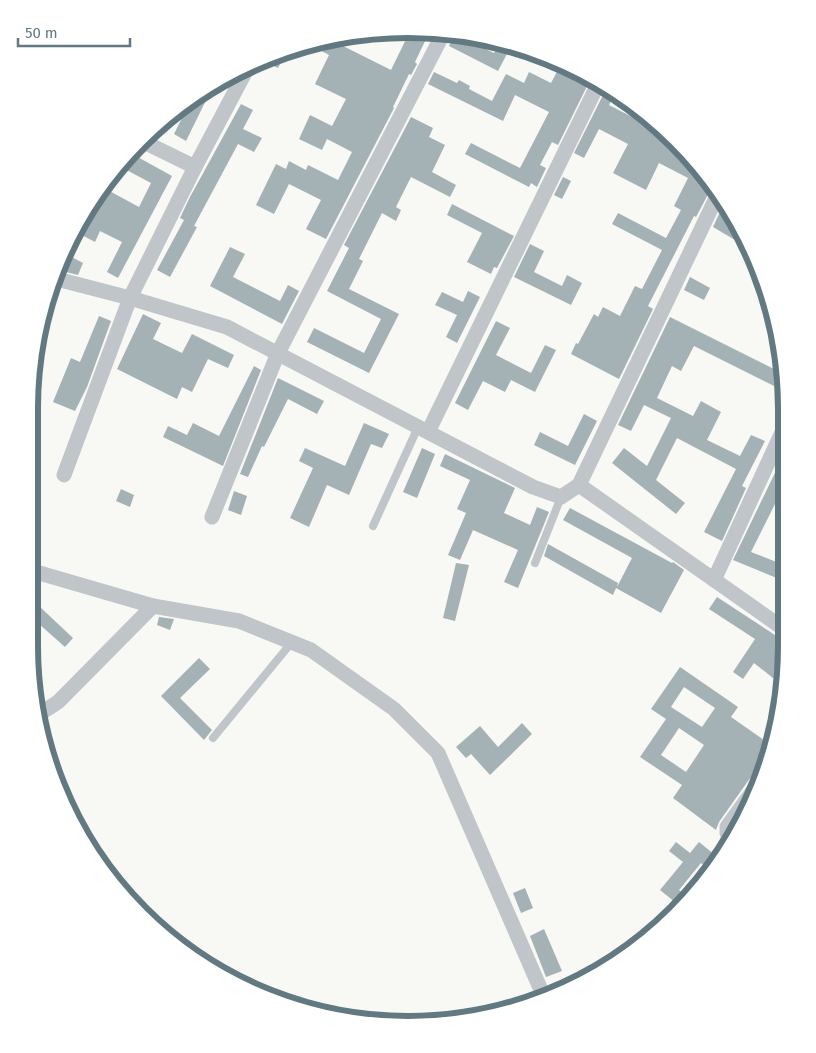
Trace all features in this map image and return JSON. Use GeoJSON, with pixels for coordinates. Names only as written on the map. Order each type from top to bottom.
{"type":"FeatureCollection","features":[{"type":"Feature","properties":{"kind":"street"},"geometry":{"type":"LineString","coordinates":[[212,517],[278,353],[440,39]]}},
{"type":"Feature","properties":{"kind":"street"},"geometry":{"type":"LineString","coordinates":[[64,475],[130,298],[195,167],[243,77]]}},
{"type":"Feature","properties":{"kind":"street"},"geometry":{"type":"LineString","coordinates":[[423,429],[596,89]]}},
{"type":"Feature","properties":{"kind":"street"},"geometry":{"type":"LineString","coordinates":[[148,144],[195,167]]}},
{"type":"Feature","properties":{"kind":"street"},"geometry":{"type":"LineString","coordinates":[[61,280],[228,327],[533,487],[561,497],[579,484],[715,200]]}},
{"type":"Feature","properties":{"kind":"street"},"geometry":{"type":"LineString","coordinates":[[714,580],[778,441]]}},
{"type":"Feature","properties":{"kind":"street"},"geometry":{"type":"LineString","coordinates":[[579,484],[778,625]]}},
{"type":"Feature","properties":{"kind":"street"},"geometry":{"type":"LineString","coordinates":[[38,573],[153,606],[239,620],[311,650],[394,709],[438,753],[541,990]]}},
{"type":"Feature","properties":{"kind":"street"},"geometry":{"type":"LineString","coordinates":[[44,711],[58,702],[153,606]]}},
{"type":"Feature","properties":{"kind":"street"},"geometry":{"type":"LineString","coordinates":[[727,833],[728,828],[737,815]]}},
{"type":"Feature","properties":{"kind":"lane"},"geometry":{"type":"LineString","coordinates":[[374,526],[423,429]]}},
{"type":"Feature","properties":{"kind":"lane"},"geometry":{"type":"LineString","coordinates":[[536,563],[561,497]]}},
{"type":"Feature","properties":{"kind":"lane"},"geometry":{"type":"LineString","coordinates":[[213,738],[292,642]]}},
{"type":"Feature","properties":{"kind":"building"},"geometry":{"type":"Polygon","coordinates":[[[407,38],[427,38],[415,62],[417,64],[411,75],[409,74],[394,108],[326,239],[306,229],[321,200],[289,184],[274,214],[256,205],[276,164],[286,169],[289,161],[306,170],[308,165],[338,180],[352,152],[327,139],[322,150],[299,139],[310,115],[332,126],[346,99],[315,84],[329,55],[317,49],[340,44],[391,70],[407,38]]]}},
{"type":"Feature","properties":{"kind":"building"},"geometry":{"type":"Polygon","coordinates":[[[452,40],[476,44],[494,53],[496,48],[508,52],[498,71],[449,46],[452,40]]]}},
{"type":"Feature","properties":{"kind":"building"},"geometry":{"type":"Polygon","coordinates":[[[282,60],[278,68],[270,64],[282,60]]]}},
{"type":"Feature","properties":{"kind":"building"},"geometry":{"type":"Polygon","coordinates":[[[558,70],[588,84],[558,145],[552,142],[540,165],[546,168],[537,187],[531,183],[529,187],[465,154],[471,143],[520,168],[549,112],[515,95],[503,121],[428,84],[434,72],[457,83],[459,80],[470,86],[469,89],[492,101],[506,74],[524,83],[529,72],[551,83],[558,70]]]}},
{"type":"Feature","properties":{"kind":"building"},"geometry":{"type":"Polygon","coordinates":[[[604,94],[612,99],[609,105],[652,129],[687,164],[709,192],[696,217],[694,216],[648,306],[653,309],[619,379],[571,354],[594,314],[598,317],[603,307],[620,316],[635,286],[642,289],[662,250],[612,224],[618,213],[666,238],[681,210],[674,206],[688,178],[659,163],[646,190],[613,173],[628,144],[599,129],[584,158],[574,153],[604,94]]]}},
{"type":"Feature","properties":{"kind":"building"},"geometry":{"type":"Polygon","coordinates":[[[208,96],[186,141],[174,134],[185,112],[208,96]]]}},
{"type":"Feature","properties":{"kind":"building"},"geometry":{"type":"Polygon","coordinates":[[[241,104],[253,110],[243,129],[262,138],[254,152],[238,144],[194,226],[197,227],[170,277],[157,270],[184,220],[180,218],[190,197],[241,104]]]}},
{"type":"Feature","properties":{"kind":"building"},"geometry":{"type":"Polygon","coordinates":[[[411,117],[433,128],[429,137],[445,145],[432,172],[456,185],[450,197],[411,177],[396,207],[401,210],[396,221],[382,213],[359,259],[363,261],[349,289],[399,314],[369,373],[307,342],[314,328],[364,353],[381,319],[327,291],[349,248],[344,245],[411,117]]]}},
{"type":"Feature","properties":{"kind":"building"},"geometry":{"type":"Polygon","coordinates":[[[136,156],[172,176],[118,278],[107,272],[122,242],[100,231],[95,242],[81,235],[108,190],[139,207],[151,183],[125,169],[136,156]]]}},
{"type":"Feature","properties":{"kind":"building"},"geometry":{"type":"Polygon","coordinates":[[[563,177],[571,181],[562,199],[554,195],[563,177]]]}},
{"type":"Feature","properties":{"kind":"building"},"geometry":{"type":"Polygon","coordinates":[[[452,204],[514,236],[497,268],[494,267],[491,274],[467,262],[482,233],[447,215],[452,204]]]}},
{"type":"Feature","properties":{"kind":"building"},"geometry":{"type":"Polygon","coordinates":[[[721,210],[736,237],[735,240],[713,227],[721,210]]]}},
{"type":"Feature","properties":{"kind":"building"},"geometry":{"type":"Polygon","coordinates":[[[530,244],[544,251],[534,272],[562,286],[567,275],[582,283],[571,305],[514,277],[530,244]]]}},
{"type":"Feature","properties":{"kind":"building"},"geometry":{"type":"Polygon","coordinates":[[[230,247],[245,254],[233,277],[280,301],[288,285],[299,291],[282,324],[210,286],[230,247]]]}},
{"type":"Feature","properties":{"kind":"building"},"geometry":{"type":"Polygon","coordinates":[[[70,256],[83,263],[78,275],[64,271],[70,256]]]}},
{"type":"Feature","properties":{"kind":"building"},"geometry":{"type":"Polygon","coordinates":[[[690,277],[710,288],[704,300],[684,290],[690,277]]]}},
{"type":"Feature","properties":{"kind":"building"},"geometry":{"type":"Polygon","coordinates":[[[468,291],[480,297],[457,343],[446,337],[457,315],[435,305],[442,292],[463,302],[468,291]]]}},
{"type":"Feature","properties":{"kind":"building"},"geometry":{"type":"Polygon","coordinates":[[[143,314],[161,323],[153,339],[182,353],[192,334],[234,355],[228,368],[208,359],[192,392],[182,387],[177,399],[117,369],[143,314]]]}},
{"type":"Feature","properties":{"kind":"building"},"geometry":{"type":"Polygon","coordinates":[[[99,316],[111,321],[87,387],[75,411],[53,402],[71,358],[80,362],[99,316]]]}},
{"type":"Feature","properties":{"kind":"building"},"geometry":{"type":"Polygon","coordinates":[[[670,317],[776,370],[778,388],[694,346],[681,371],[672,366],[657,398],[693,416],[701,401],[721,412],[707,440],[740,456],[751,435],[765,441],[742,486],[746,488],[722,541],[704,532],[736,469],[677,438],[656,480],[685,503],[676,514],[612,463],[624,448],[647,466],[671,418],[644,405],[631,431],[618,425],[670,317]]]}},
{"type":"Feature","properties":{"kind":"building"},"geometry":{"type":"Polygon","coordinates":[[[496,321],[510,328],[496,355],[531,373],[545,345],[556,350],[535,392],[511,380],[505,392],[483,381],[468,410],[455,403],[496,321]]]}},
{"type":"Feature","properties":{"kind":"building"},"geometry":{"type":"Polygon","coordinates":[[[254,366],[261,370],[223,466],[163,437],[168,426],[187,435],[193,423],[219,436],[254,366]]]}},
{"type":"Feature","properties":{"kind":"building"},"geometry":{"type":"Polygon","coordinates":[[[278,378],[324,401],[317,414],[288,399],[264,447],[262,446],[248,477],[240,474],[278,378]]]}},
{"type":"Feature","properties":{"kind":"building"},"geometry":{"type":"Polygon","coordinates":[[[584,414],[597,421],[575,465],[534,445],[540,432],[568,446],[584,414]]]}},
{"type":"Feature","properties":{"kind":"building"},"geometry":{"type":"Polygon","coordinates":[[[364,423],[389,434],[382,448],[371,444],[349,495],[327,485],[309,527],[290,518],[313,468],[299,461],[305,448],[345,466],[364,423]]]}},
{"type":"Feature","properties":{"kind":"building"},"geometry":{"type":"Polygon","coordinates":[[[422,448],[435,454],[417,498],[403,492],[422,448]]]}},
{"type":"Feature","properties":{"kind":"building"},"geometry":{"type":"Polygon","coordinates":[[[445,454],[515,488],[504,513],[530,525],[537,507],[549,512],[518,588],[504,582],[518,550],[473,530],[460,560],[448,555],[466,513],[457,509],[470,480],[440,466],[445,454]]]}},
{"type":"Feature","properties":{"kind":"building"},"geometry":{"type":"Polygon","coordinates":[[[778,466],[778,498],[751,552],[778,563],[778,579],[733,560],[778,466]]]}},
{"type":"Feature","properties":{"kind":"building"},"geometry":{"type":"Polygon","coordinates":[[[121,489],[134,495],[130,507],[116,501],[121,489]]]}},
{"type":"Feature","properties":{"kind":"building"},"geometry":{"type":"Polygon","coordinates":[[[234,491],[247,496],[241,515],[228,510],[234,491]]]}},
{"type":"Feature","properties":{"kind":"building"},"geometry":{"type":"Polygon","coordinates":[[[570,508],[673,562],[684,570],[661,613],[616,588],[613,595],[544,556],[548,544],[618,583],[617,587],[632,558],[563,520],[570,508]]]}},
{"type":"Feature","properties":{"kind":"building"},"geometry":{"type":"Polygon","coordinates":[[[456,563],[469,565],[455,621],[443,618],[456,563]]]}},
{"type":"Feature","properties":{"kind":"building"},"geometry":{"type":"Polygon","coordinates":[[[717,597],[778,637],[777,681],[754,663],[743,679],[733,672],[755,639],[709,609],[717,597]]]}},
{"type":"Feature","properties":{"kind":"building"},"geometry":{"type":"Polygon","coordinates":[[[38,607],[73,638],[65,647],[38,623],[38,607]]]}},
{"type":"Feature","properties":{"kind":"building"},"geometry":{"type":"Polygon","coordinates":[[[159,617],[174,619],[170,630],[157,625],[159,617]]]}},
{"type":"Feature","properties":{"kind":"building"},"geometry":{"type":"Polygon","coordinates":[[[199,658],[210,669],[180,698],[212,730],[204,740],[161,696],[199,658]]]}},
{"type":"Feature","properties":{"kind":"building"},"geometry":{"type":"Polygon","coordinates":[[[680,667],[738,707],[731,717],[766,741],[756,773],[719,822],[716,830],[673,798],[682,785],[640,757],[666,719],[651,709],[680,667]],[[684,687],[671,707],[702,727],[715,708],[684,687]],[[679,728],[661,755],[686,772],[704,745],[679,728]]]}},
{"type":"Feature","properties":{"kind":"building"},"geometry":{"type":"Polygon","coordinates":[[[522,723],[532,734],[490,775],[471,754],[466,758],[456,747],[480,726],[498,747],[522,723]]]}},
{"type":"Feature","properties":{"kind":"building"},"geometry":{"type":"Polygon","coordinates":[[[676,842],[690,853],[699,842],[714,854],[705,866],[701,863],[679,890],[683,893],[675,902],[660,890],[683,862],[669,851],[676,842]]]}},
{"type":"Feature","properties":{"kind":"building"},"geometry":{"type":"Polygon","coordinates":[[[525,888],[533,908],[521,913],[513,893],[525,888]]]}},
{"type":"Feature","properties":{"kind":"building"},"geometry":{"type":"Polygon","coordinates":[[[544,929],[562,971],[546,977],[530,936],[544,929]]]}}]}
